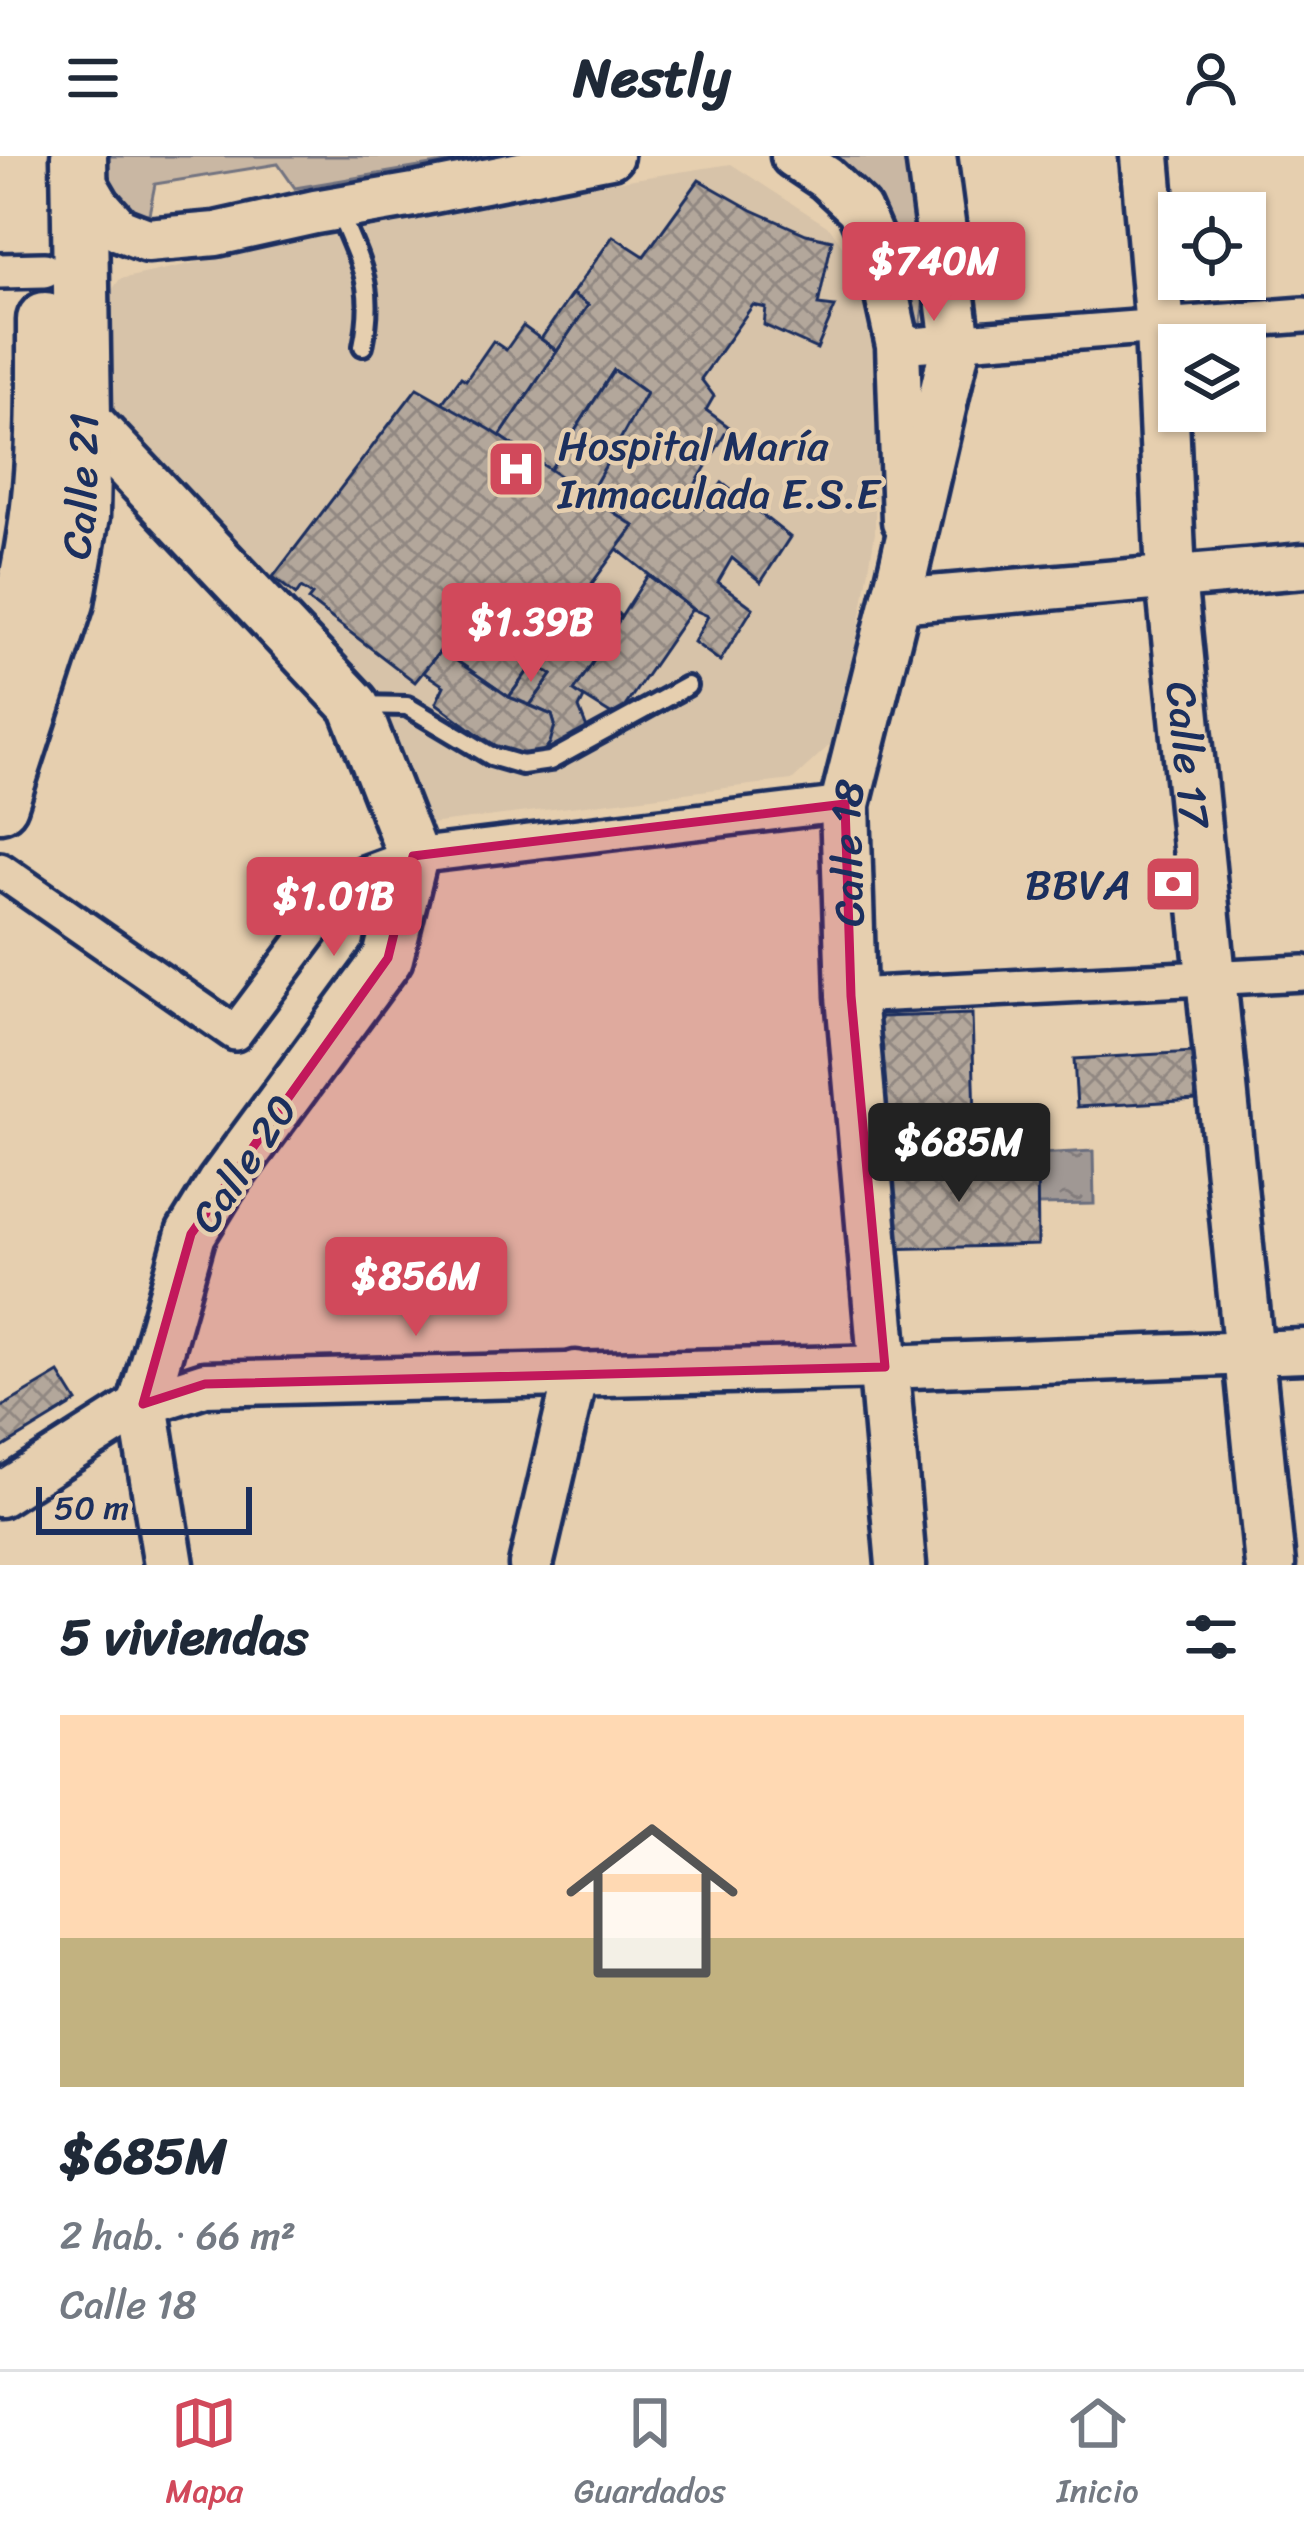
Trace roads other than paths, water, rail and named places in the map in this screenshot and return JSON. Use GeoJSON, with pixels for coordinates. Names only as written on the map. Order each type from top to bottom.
{"type":"FeatureCollection","features":[{"type":"Feature","properties":{"kind":"main road","name":"Calle 18"},"geometry":{"type":"LineString","coordinates":[[901,1565],[851,996],[845,804],[956,344],[932,156]]}},
{"type":"Feature","properties":{"kind":"main road","name":"Calle 17"},"geometry":{"type":"LineString","coordinates":[[1145,156],[1160,324]]}},
{"type":"Feature","properties":{"kind":"main road","name":"Calle 21"},"geometry":{"type":"LineString","coordinates":[[0,690],[15,585],[39,506],[44,423],[22,270],[68,163]]}},
{"type":"Feature","properties":{"kind":"main road","name":"Calle 21"},"geometry":{"type":"LineString","coordinates":[[0,804],[66,602],[81,516],[83,417],[68,163]]}},
{"type":"Feature","properties":{"kind":"main road"},"geometry":{"type":"LineString","coordinates":[[83,417],[354,705],[413,856]]}},
{"type":"Feature","properties":{"kind":"main road","name":"Calle 17"},"geometry":{"type":"LineString","coordinates":[[1165,432],[1172,578],[1270,1565]]}},
{"type":"Feature","properties":{"kind":"main road","name":"Calle 20"},"geometry":{"type":"LineString","coordinates":[[169,1565],[143,1404],[191,1234],[221,1185],[388,958],[413,856]]}},
{"type":"Feature","properties":{"kind":"street"},"geometry":{"type":"LineString","coordinates":[[793,156],[860,209],[878,250],[898,346],[905,491],[899,589],[1172,578],[1304,566]]}},
{"type":"Feature","properties":{"kind":"street"},"geometry":{"type":"LineString","coordinates":[[68,163],[119,229],[147,240],[216,234],[601,157]]}},
{"type":"Feature","properties":{"kind":"street"},"geometry":{"type":"LineString","coordinates":[[1204,324],[1304,315]]}},
{"type":"Feature","properties":{"kind":"street"},"geometry":{"type":"LineString","coordinates":[[898,346],[1158,328]]}},
{"type":"Feature","properties":{"kind":"street"},"geometry":{"type":"LineString","coordinates":[[0,870],[235,1033],[327,910],[364,874],[413,856],[845,804]]}},
{"type":"Feature","properties":{"kind":"street"},"geometry":{"type":"LineString","coordinates":[[851,996],[1304,973]]}},
{"type":"Feature","properties":{"kind":"street"},"geometry":{"type":"LineString","coordinates":[[0,1495],[143,1404],[205,1384],[1304,1351]]}},
{"type":"Feature","properties":{"kind":"street"},"geometry":{"type":"LineString","coordinates":[[530,1565],[576,1373]]}},
{"type":"Feature","properties":{"kind":"lane"},"geometry":{"type":"LineString","coordinates":[[338,208],[367,282],[370,303],[363,346]]}},
{"type":"Feature","properties":{"kind":"lane"},"geometry":{"type":"LineString","coordinates":[[354,705],[406,706],[491,757],[522,765],[550,761],[687,686]]}},
{"type":"Feature","properties":{"kind":"water"},"geometry":{"type":"Polygon","coordinates":[[[1093,1151],[1094,1204],[1037,1205],[1036,1154],[1093,1151]]]}},
{"type":"Feature","properties":{"kind":"place","name":"Hospital María Inmaculada E.S.E"},"geometry":{"type":"Point","coordinates":[516,469]}},
{"type":"Feature","properties":{"kind":"place","name":"BBVA"},"geometry":{"type":"Point","coordinates":[1173,884]}}]}
